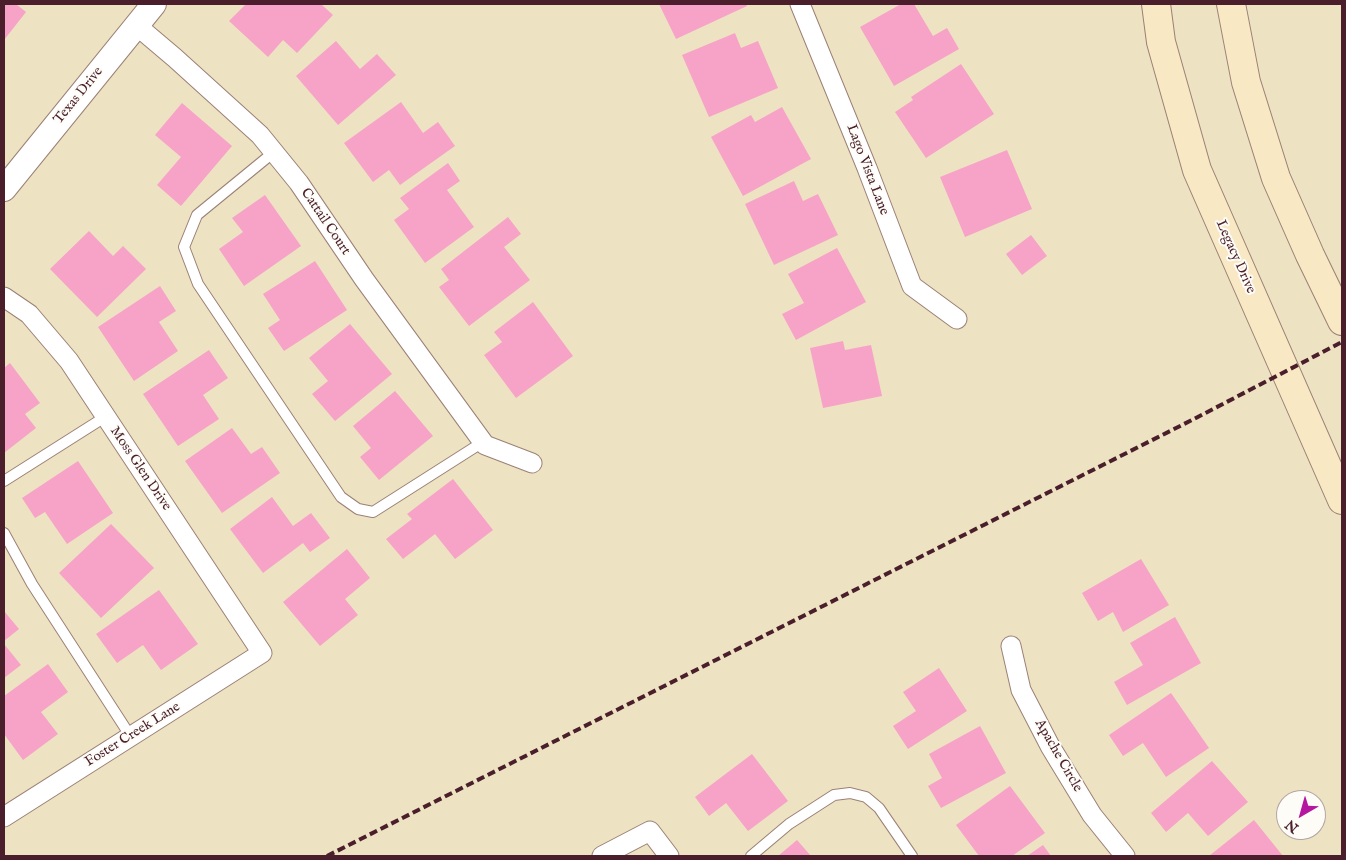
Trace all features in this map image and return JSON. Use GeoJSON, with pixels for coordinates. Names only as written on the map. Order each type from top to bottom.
{"type":"FeatureCollection","features":[{"type":"Feature","properties":{"kind":"main road","name":"Legacy Drive"},"geometry":{"type":"LineString","coordinates":[[1156,4],[1161,42],[1197,170],[1342,500]]}},
{"type":"Feature","properties":{"kind":"main road"},"geometry":{"type":"LineString","coordinates":[[1231,4],[1246,82],[1276,178],[1342,321]]}},
{"type":"Feature","properties":{"kind":"street","name":"Texas Drive"},"geometry":{"type":"LineString","coordinates":[[4,189],[154,4]]}},
{"type":"Feature","properties":{"kind":"street","name":"Lago Vista Lane"},"geometry":{"type":"LineString","coordinates":[[800,4],[867,168],[912,286],[956,320]]}},
{"type":"Feature","properties":{"kind":"street","name":"Cattail Court"},"geometry":{"type":"LineString","coordinates":[[136,25],[260,135],[299,183],[364,279],[484,443]]}},
{"type":"Feature","properties":{"kind":"street","name":"Moss Glen Drive"},"geometry":{"type":"LineString","coordinates":[[4,297],[29,314],[69,361],[262,653]]}},
{"type":"Feature","properties":{"kind":"street"},"geometry":{"type":"LineString","coordinates":[[484,443],[532,463]]}},
{"type":"Feature","properties":{"kind":"street","name":"Apache Circle"},"geometry":{"type":"LineString","coordinates":[[1012,646],[1021,690],[1050,746],[1092,815],[1124,856]]}},
{"type":"Feature","properties":{"kind":"street","name":"Foster Creek Lane"},"geometry":{"type":"LineString","coordinates":[[4,817],[262,653]]}},
{"type":"Feature","properties":{"kind":"street"},"geometry":{"type":"LineString","coordinates":[[602,856],[650,831],[670,856]]}},
{"type":"Feature","properties":{"kind":"lane"},"geometry":{"type":"LineString","coordinates":[[274,152],[197,215],[184,247],[198,284],[341,497],[358,509],[373,512],[484,443]]}},
{"type":"Feature","properties":{"kind":"lane"},"geometry":{"type":"LineString","coordinates":[[4,481],[106,417]]}},
{"type":"Feature","properties":{"kind":"lane"},"geometry":{"type":"LineString","coordinates":[[4,533],[32,584],[131,737]]}},
{"type":"Feature","properties":{"kind":"lane"},"geometry":{"type":"LineString","coordinates":[[751,856],[797,819],[834,795],[850,793],[866,797],[880,808],[912,856]]}},
{"type":"Feature","properties":{"kind":"building"},"geometry":{"type":"Polygon","coordinates":[[[4,4],[16,4],[26,12],[4,40],[4,4]]]}},
{"type":"Feature","properties":{"kind":"building"},"geometry":{"type":"Polygon","coordinates":[[[246,4],[321,4],[333,15],[297,53],[283,40],[268,57],[229,21],[246,4]]]}},
{"type":"Feature","properties":{"kind":"building"},"geometry":{"type":"Polygon","coordinates":[[[659,4],[746,4],[747,6],[676,39],[659,4]]]}},
{"type":"Feature","properties":{"kind":"building"},"geometry":{"type":"Polygon","coordinates":[[[901,4],[914,4],[933,36],[947,28],[959,49],[894,86],[860,27],[901,4]]]}},
{"type":"Feature","properties":{"kind":"building"},"geometry":{"type":"Polygon","coordinates":[[[735,33],[741,48],[758,41],[778,88],[709,117],[682,55],[735,33]]]}},
{"type":"Feature","properties":{"kind":"building"},"geometry":{"type":"Polygon","coordinates":[[[336,41],[360,69],[377,54],[396,75],[338,125],[296,76],[336,41]]]}},
{"type":"Feature","properties":{"kind":"building"},"geometry":{"type":"Polygon","coordinates":[[[961,64],[994,114],[926,158],[895,112],[913,100],[911,97],[961,64]]]}},
{"type":"Feature","properties":{"kind":"building"},"geometry":{"type":"Polygon","coordinates":[[[401,102],[423,133],[438,122],[455,146],[400,185],[389,170],[373,182],[344,143],[401,102]]]}},
{"type":"Feature","properties":{"kind":"building"},"geometry":{"type":"Polygon","coordinates":[[[182,103],[232,146],[181,206],[157,185],[181,157],[155,135],[182,103]]]}},
{"type":"Feature","properties":{"kind":"building"},"geometry":{"type":"Polygon","coordinates":[[[782,107],[811,159],[743,196],[711,137],[751,115],[755,122],[782,107]]]}},
{"type":"Feature","properties":{"kind":"building"},"geometry":{"type":"Polygon","coordinates":[[[1007,150],[1032,209],[965,237],[940,177],[1007,150]]]}},
{"type":"Feature","properties":{"kind":"building"},"geometry":{"type":"Polygon","coordinates":[[[448,163],[460,181],[447,190],[474,227],[425,263],[394,220],[409,209],[400,198],[448,163]]]}},
{"type":"Feature","properties":{"kind":"building"},"geometry":{"type":"Polygon","coordinates":[[[794,181],[803,201],[818,194],[838,235],[774,265],[745,204],[794,181]]]}},
{"type":"Feature","properties":{"kind":"building"},"geometry":{"type":"Polygon","coordinates":[[[265,195],[301,246],[244,286],[219,249],[243,232],[232,218],[265,195]]]}},
{"type":"Feature","properties":{"kind":"building"},"geometry":{"type":"Polygon","coordinates":[[[508,217],[521,234],[504,247],[530,280],[469,326],[439,287],[449,280],[441,269],[508,217]]]}},
{"type":"Feature","properties":{"kind":"building"},"geometry":{"type":"Polygon","coordinates":[[[89,231],[113,256],[123,246],[146,269],[97,317],[50,269],[89,231]]]}},
{"type":"Feature","properties":{"kind":"building"},"geometry":{"type":"Polygon","coordinates":[[[1031,235],[1047,256],[1022,275],[1006,254],[1031,235]]]}},
{"type":"Feature","properties":{"kind":"building"},"geometry":{"type":"Polygon","coordinates":[[[837,248],[866,302],[796,340],[782,314],[804,303],[788,274],[837,248]]]}},
{"type":"Feature","properties":{"kind":"building"},"geometry":{"type":"Polygon","coordinates":[[[315,261],[347,310],[284,351],[268,328],[280,320],[263,294],[315,261]]]}},
{"type":"Feature","properties":{"kind":"building"},"geometry":{"type":"Polygon","coordinates":[[[160,286],[176,311],[159,322],[178,351],[134,381],[98,327],[160,286]]]}},
{"type":"Feature","properties":{"kind":"building"},"geometry":{"type":"Polygon","coordinates":[[[533,302],[573,356],[516,398],[484,355],[502,342],[494,332],[533,302]]]}},
{"type":"Feature","properties":{"kind":"building"},"geometry":{"type":"Polygon","coordinates":[[[350,324],[392,374],[335,421],[312,394],[328,381],[309,358],[350,324]]]}},
{"type":"Feature","properties":{"kind":"building"},"geometry":{"type":"Polygon","coordinates":[[[843,341],[845,350],[871,345],[882,396],[823,408],[810,348],[843,341]]]}},
{"type":"Feature","properties":{"kind":"building"},"geometry":{"type":"Polygon","coordinates":[[[209,350],[228,378],[203,395],[219,419],[178,446],[143,394],[209,350]]]}},
{"type":"Feature","properties":{"kind":"building"},"geometry":{"type":"Polygon","coordinates":[[[10,363],[40,403],[25,414],[36,428],[4,453],[4,368],[10,363]]]}},
{"type":"Feature","properties":{"kind":"building"},"geometry":{"type":"Polygon","coordinates":[[[395,391],[433,436],[379,480],[360,457],[371,448],[353,426],[395,391]]]}},
{"type":"Feature","properties":{"kind":"building"},"geometry":{"type":"Polygon","coordinates":[[[232,428],[251,454],[262,447],[280,473],[222,513],[185,461],[232,428]]]}},
{"type":"Feature","properties":{"kind":"building"},"geometry":{"type":"Polygon","coordinates":[[[78,461],[113,513],[67,544],[45,512],[35,518],[22,498],[78,461]]]}},
{"type":"Feature","properties":{"kind":"building"},"geometry":{"type":"Polygon","coordinates":[[[453,479],[493,530],[455,559],[435,534],[403,559],[386,539],[412,519],[407,514],[453,479]]]}},
{"type":"Feature","properties":{"kind":"building"},"geometry":{"type":"Polygon","coordinates":[[[272,497],[293,526],[311,513],[330,538],[310,552],[303,543],[263,573],[230,529],[272,497]]]}},
{"type":"Feature","properties":{"kind":"building"},"geometry":{"type":"Polygon","coordinates":[[[111,524],[154,568],[101,618],[59,573],[111,524]]]}},
{"type":"Feature","properties":{"kind":"building"},"geometry":{"type":"Polygon","coordinates":[[[347,549],[370,578],[345,599],[358,615],[320,646],[283,602],[347,549]]]}},
{"type":"Feature","properties":{"kind":"building"},"geometry":{"type":"Polygon","coordinates":[[[1141,559],[1169,605],[1123,632],[1113,612],[1098,621],[1082,593],[1141,559]]]}},
{"type":"Feature","properties":{"kind":"building"},"geometry":{"type":"Polygon","coordinates":[[[159,590],[198,644],[161,670],[143,645],[117,663],[96,634],[159,590]]]}},
{"type":"Feature","properties":{"kind":"building"},"geometry":{"type":"Polygon","coordinates":[[[4,611],[19,629],[4,641],[4,611]]]}},
{"type":"Feature","properties":{"kind":"building"},"geometry":{"type":"Polygon","coordinates":[[[1175,617],[1201,663],[1127,705],[1114,682],[1143,665],[1130,643],[1175,617]]]}},
{"type":"Feature","properties":{"kind":"building"},"geometry":{"type":"Polygon","coordinates":[[[4,644],[21,665],[4,678],[4,644]]]}},
{"type":"Feature","properties":{"kind":"building"},"geometry":{"type":"Polygon","coordinates":[[[48,664],[68,692],[41,712],[58,734],[23,760],[4,734],[4,696],[48,664]]]}},
{"type":"Feature","properties":{"kind":"building"},"geometry":{"type":"Polygon","coordinates":[[[939,668],[967,711],[908,749],[893,726],[916,711],[903,692],[939,668]]]}},
{"type":"Feature","properties":{"kind":"building"},"geometry":{"type":"Polygon","coordinates":[[[1171,693],[1209,748],[1166,777],[1143,743],[1123,756],[1109,735],[1171,693]]]}},
{"type":"Feature","properties":{"kind":"building"},"geometry":{"type":"Polygon","coordinates":[[[980,726],[1006,773],[941,808],[928,786],[942,778],[929,754],[980,726]]]}},
{"type":"Feature","properties":{"kind":"building"},"geometry":{"type":"Polygon","coordinates":[[[752,754],[788,801],[748,831],[726,803],[709,816],[695,797],[752,754]]]}},
{"type":"Feature","properties":{"kind":"building"},"geometry":{"type":"Polygon","coordinates":[[[1212,761],[1248,802],[1208,836],[1188,813],[1166,832],[1151,813],[1212,761]]]}},
{"type":"Feature","properties":{"kind":"building"},"geometry":{"type":"Polygon","coordinates":[[[1010,786],[1045,833],[1012,856],[979,856],[956,825],[1010,786]]]}},
{"type":"Feature","properties":{"kind":"building"},"geometry":{"type":"Polygon","coordinates":[[[1254,820],[1283,856],[1209,856],[1254,820]]]}},
{"type":"Feature","properties":{"kind":"building"},"geometry":{"type":"Polygon","coordinates":[[[797,840],[811,856],[778,856],[797,840]]]}},
{"type":"Feature","properties":{"kind":"building"},"geometry":{"type":"Polygon","coordinates":[[[1043,845],[1051,856],[1027,856],[1043,845]]]}},
{"type":"Feature","properties":{"kind":"railway"},"geometry":{"type":"LineString","coordinates":[[327,856],[1192,420],[1342,342]]}}]}
